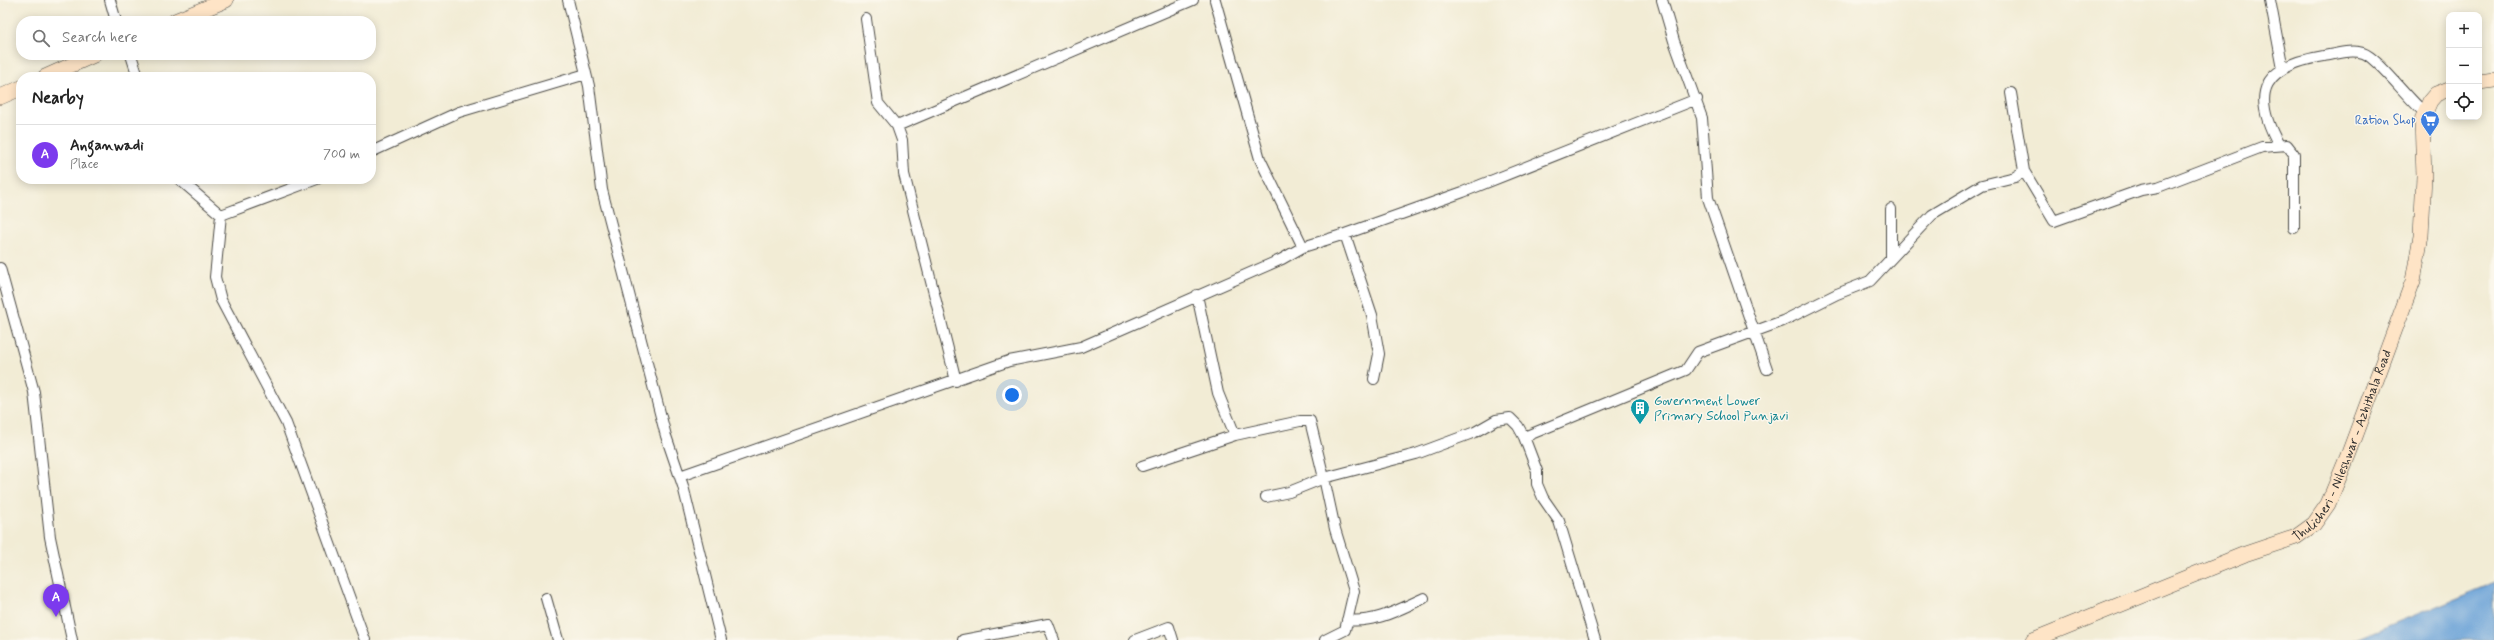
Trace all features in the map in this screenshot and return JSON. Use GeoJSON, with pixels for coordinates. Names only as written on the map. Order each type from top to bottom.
{"type":"FeatureCollection","features":[{"type":"Feature","properties":{"kind":"main road"},"geometry":{"type":"LineString","coordinates":[[187,16],[226,0]]}},
{"type":"Feature","properties":{"kind":"main road"},"geometry":{"type":"LineString","coordinates":[[56,72],[83,60]]}},
{"type":"Feature","properties":{"kind":"main road"},"geometry":{"type":"LineString","coordinates":[[2482,82],[2494,80]]}},
{"type":"Feature","properties":{"kind":"main road"},"geometry":{"type":"LineString","coordinates":[[0,97],[16,90]]}},
{"type":"Feature","properties":{"kind":"main road","name":"Thulicheri - Nileshwar - Azhithala Road"},"geometry":{"type":"LineString","coordinates":[[2033,640],[2245,554],[2296,537],[2314,524],[2331,496],[2413,281],[2421,236],[2424,176],[2421,133],[2424,112],[2436,94],[2446,90]]}},
{"type":"Feature","properties":{"kind":"street"},"geometry":{"type":"LineString","coordinates":[[110,0],[115,16]]}},
{"type":"Feature","properties":{"kind":"street"},"geometry":{"type":"LineString","coordinates":[[568,0],[586,74],[602,190],[666,436],[680,476],[721,640]]}},
{"type":"Feature","properties":{"kind":"street"},"geometry":{"type":"LineString","coordinates":[[897,126],[1193,0]]}},
{"type":"Feature","properties":{"kind":"street"},"geometry":{"type":"LineString","coordinates":[[1215,0],[1260,159],[1303,247]]}},
{"type":"Feature","properties":{"kind":"street"},"geometry":{"type":"LineString","coordinates":[[1662,0],[1674,41],[1702,118],[1708,198],[1755,330],[1767,369]]}},
{"type":"Feature","properties":{"kind":"street"},"geometry":{"type":"LineString","coordinates":[[2270,0],[2283,69]]}},
{"type":"Feature","properties":{"kind":"street"},"geometry":{"type":"LineString","coordinates":[[866,19],[878,103],[897,126],[902,140],[904,174],[956,381]]}},
{"type":"Feature","properties":{"kind":"street"},"geometry":{"type":"LineString","coordinates":[[2279,145],[2268,126],[2264,89],[2268,81],[2283,69],[2305,59],[2354,51],[2365,53],[2424,112]]}},
{"type":"Feature","properties":{"kind":"street"},"geometry":{"type":"LineString","coordinates":[[133,60],[136,72]]}},
{"type":"Feature","properties":{"kind":"street"},"geometry":{"type":"LineString","coordinates":[[376,150],[459,112],[586,74]]}},
{"type":"Feature","properties":{"kind":"street"},"geometry":{"type":"LineString","coordinates":[[2011,93],[2024,171],[2054,221],[2141,190],[2158,187],[2262,147],[2287,145],[2294,154],[2294,228]]}},
{"type":"Feature","properties":{"kind":"street"},"geometry":{"type":"LineString","coordinates":[[680,476],[956,381],[1009,361],[1081,347],[1282,259],[1303,247],[1345,234],[1463,192],[1696,99]]}},
{"type":"Feature","properties":{"kind":"street"},"geometry":{"type":"LineString","coordinates":[[1524,437],[1686,370],[1698,352],[1783,321],[1837,294],[1870,282],[1891,257],[1932,215],[1982,185],[2015,177],[2024,171]]}},
{"type":"Feature","properties":{"kind":"street"},"geometry":{"type":"LineString","coordinates":[[185,184],[221,215]]}},
{"type":"Feature","properties":{"kind":"street"},"geometry":{"type":"LineString","coordinates":[[221,215],[304,184]]}},
{"type":"Feature","properties":{"kind":"street"},"geometry":{"type":"LineString","coordinates":[[1891,209],[1891,257]]}},
{"type":"Feature","properties":{"kind":"street"},"geometry":{"type":"LineString","coordinates":[[221,215],[215,277],[221,300],[286,423],[365,640]]}},
{"type":"Feature","properties":{"kind":"street"},"geometry":{"type":"LineString","coordinates":[[1345,234],[1372,315],[1379,354],[1374,378]]}},
{"type":"Feature","properties":{"kind":"street"},"geometry":{"type":"LineString","coordinates":[[0,268],[24,348],[34,392],[50,537],[72,640]]}},
{"type":"Feature","properties":{"kind":"street"},"geometry":{"type":"LineString","coordinates":[[1197,295],[1218,393],[1235,435]]}},
{"type":"Feature","properties":{"kind":"street"},"geometry":{"type":"LineString","coordinates":[[1266,497],[1289,492],[1324,478],[1416,454],[1475,432],[1496,420],[1510,418],[1518,426],[1524,437],[1537,471],[1537,484],[1542,498],[1559,521],[1595,640]]}},
{"type":"Feature","properties":{"kind":"street"},"geometry":{"type":"LineString","coordinates":[[1142,466],[1235,435],[1300,421],[1310,421],[1335,529],[1354,591],[1345,630],[1325,640]]}},
{"type":"Feature","properties":{"kind":"street"},"geometry":{"type":"LineString","coordinates":[[546,598],[558,640]]}},
{"type":"Feature","properties":{"kind":"street"},"geometry":{"type":"LineString","coordinates":[[1347,620],[1363,622],[1385,617],[1424,598]]}},
{"type":"Feature","properties":{"kind":"street"},"geometry":{"type":"LineString","coordinates":[[963,640],[1048,624],[1054,640]]}},
{"type":"Feature","properties":{"kind":"street"},"geometry":{"type":"LineString","coordinates":[[1136,640],[1169,627],[1173,640]]}},
{"type":"Feature","properties":{"kind":"water"},"geometry":{"type":"Polygon","coordinates":[[[2494,583],[2494,640],[2353,640],[2494,583]]]}},
{"type":"Feature","properties":{"kind":"place","name":"Ration Shop"},"geometry":{"type":"Point","coordinates":[2430,137]}},
{"type":"Feature","properties":{"kind":"place","name":"Government Lower Primary School Punjavi"},"geometry":{"type":"Point","coordinates":[1640,425]}},
{"type":"Feature","properties":{"kind":"place","name":"Anganwadi"},"geometry":{"type":"Point","coordinates":[56,617]}}]}
